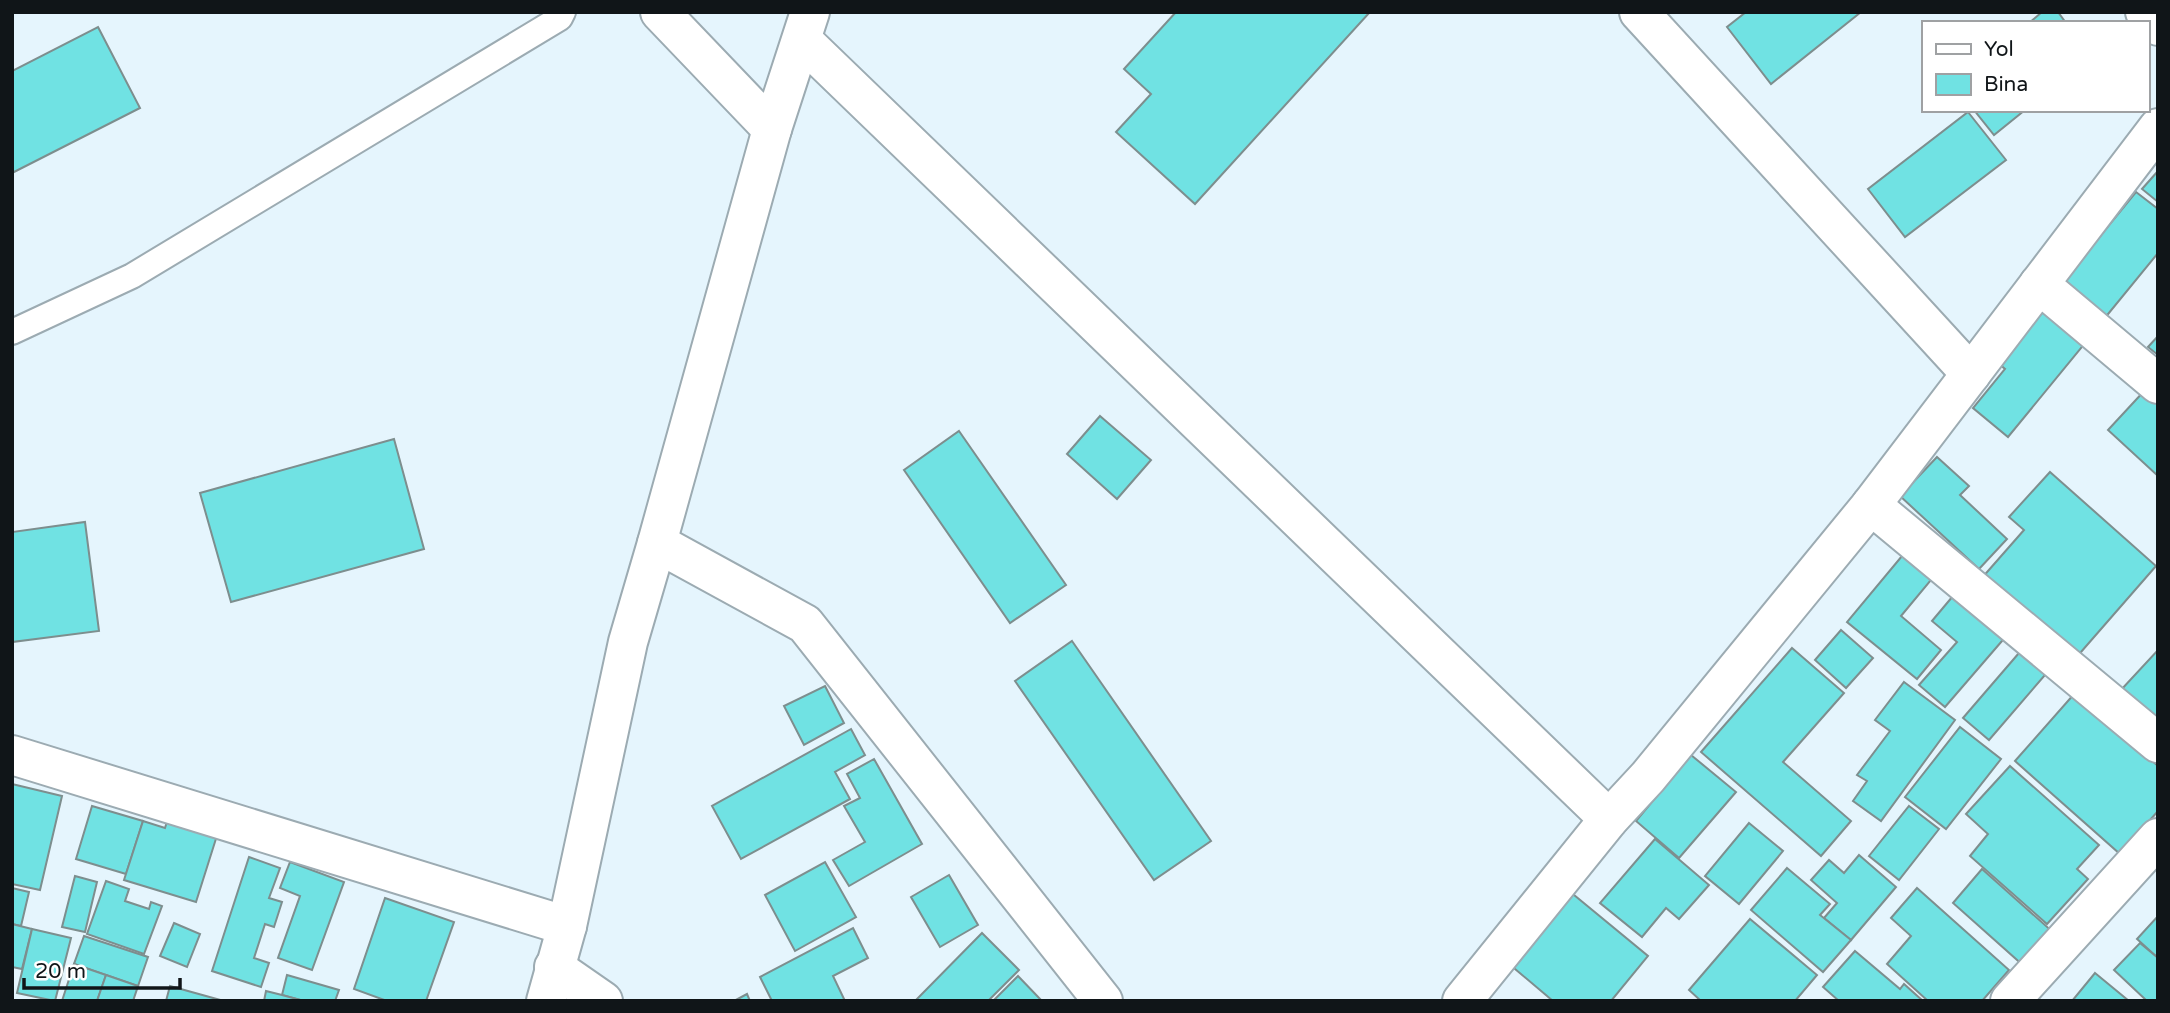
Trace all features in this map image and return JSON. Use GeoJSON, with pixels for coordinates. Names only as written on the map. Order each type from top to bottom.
{"type":"FeatureCollection","features":[{"type":"Feature","properties":{"kind":"street"},"geometry":{"type":"LineString","coordinates":[[660,12],[772,129]]}},
{"type":"Feature","properties":{"kind":"street"},"geometry":{"type":"LineString","coordinates":[[1639,12],[1970,374]]}},
{"type":"Feature","properties":{"kind":"street"},"geometry":{"type":"LineString","coordinates":[[2145,12],[2158,26]]}},
{"type":"Feature","properties":{"kind":"street"},"geometry":{"type":"LineString","coordinates":[[603,1001],[550,984],[566,926],[628,642],[772,129],[806,26],[990,224],[1609,819]]}},
{"type":"Feature","properties":{"kind":"street"},"geometry":{"type":"LineString","coordinates":[[1462,1001],[1609,819],[1648,777],[1871,505],[2158,128]]}},
{"type":"Feature","properties":{"kind":"street"},"geometry":{"type":"LineString","coordinates":[[2039,284],[2158,384]]}},
{"type":"Feature","properties":{"kind":"street"},"geometry":{"type":"LineString","coordinates":[[1871,505],[2158,743]]}},
{"type":"Feature","properties":{"kind":"street"},"geometry":{"type":"LineString","coordinates":[[657,543],[805,624],[1103,1001]]}},
{"type":"Feature","properties":{"kind":"street"},"geometry":{"type":"LineString","coordinates":[[12,755],[566,926]]}},
{"type":"Feature","properties":{"kind":"street"},"geometry":{"type":"LineString","coordinates":[[2010,1001],[2158,838]]}},
{"type":"Feature","properties":{"kind":"lane"},"geometry":{"type":"LineString","coordinates":[[12,332],[132,276],[560,18],[563,12]]}},
{"type":"Feature","properties":{"kind":"building"},"geometry":{"type":"Polygon","coordinates":[[[1176,12],[1370,12],[1195,204],[1116,132],[1151,94],[1124,69],[1176,12]]]}},
{"type":"Feature","properties":{"kind":"building"},"geometry":{"type":"Polygon","coordinates":[[[1746,12],[1861,12],[1771,84],[1727,27],[1746,12]]]}},
{"type":"Feature","properties":{"kind":"building"},"geometry":{"type":"Polygon","coordinates":[[[2042,12],[2058,12],[2065,21],[2031,21],[2042,12]]]}},
{"type":"Feature","properties":{"kind":"building"},"geometry":{"type":"Polygon","coordinates":[[[98,27],[140,108],[12,173],[12,71],[98,27]]]}},
{"type":"Feature","properties":{"kind":"building"},"geometry":{"type":"Polygon","coordinates":[[[1968,112],[2006,160],[1905,237],[1868,189],[1968,112]]]}},
{"type":"Feature","properties":{"kind":"building"},"geometry":{"type":"Polygon","coordinates":[[[1976,112],[2023,112],[1994,135],[1976,112]]]}},
{"type":"Feature","properties":{"kind":"building"},"geometry":{"type":"Polygon","coordinates":[[[2158,171],[2158,202],[2142,189],[2158,171]]]}},
{"type":"Feature","properties":{"kind":"building"},"geometry":{"type":"Polygon","coordinates":[[[2136,192],[2158,209],[2158,253],[2104,319],[2061,284],[2136,192]]]}},
{"type":"Feature","properties":{"kind":"building"},"geometry":{"type":"Polygon","coordinates":[[[2038,303],[2086,342],[2008,437],[1973,408],[2005,369],[1992,358],[2038,303]]]}},
{"type":"Feature","properties":{"kind":"building"},"geometry":{"type":"Polygon","coordinates":[[[2158,336],[2158,355],[2148,347],[2158,336]]]}},
{"type":"Feature","properties":{"kind":"building"},"geometry":{"type":"Polygon","coordinates":[[[2146,389],[2158,400],[2158,476],[2108,430],[2146,389]]]}},
{"type":"Feature","properties":{"kind":"building"},"geometry":{"type":"Polygon","coordinates":[[[1100,416],[1151,460],[1117,499],[1067,454],[1100,416]]]}},
{"type":"Feature","properties":{"kind":"building"},"geometry":{"type":"Polygon","coordinates":[[[959,431],[1066,585],[1010,623],[904,470],[959,431]]]}},
{"type":"Feature","properties":{"kind":"building"},"geometry":{"type":"Polygon","coordinates":[[[394,439],[424,549],[231,602],[200,493],[394,439]]]}},
{"type":"Feature","properties":{"kind":"building"},"geometry":{"type":"Polygon","coordinates":[[[1937,457],[1969,486],[1960,495],[2007,539],[1979,569],[1900,496],[1937,457]]]}},
{"type":"Feature","properties":{"kind":"building"},"geometry":{"type":"Polygon","coordinates":[[[2050,472],[2156,566],[2074,660],[1981,579],[2024,530],[2009,517],[2050,472]]]}},
{"type":"Feature","properties":{"kind":"building"},"geometry":{"type":"Polygon","coordinates":[[[85,522],[99,631],[12,642],[12,532],[85,522]]]}},
{"type":"Feature","properties":{"kind":"building"},"geometry":{"type":"Polygon","coordinates":[[[1907,550],[1936,574],[1901,616],[1941,650],[1917,679],[1847,622],[1907,550]]]}},
{"type":"Feature","properties":{"kind":"building"},"geometry":{"type":"Polygon","coordinates":[[[1958,590],[2008,634],[1945,707],[1919,685],[1957,642],[1932,621],[1958,590]]]}},
{"type":"Feature","properties":{"kind":"building"},"geometry":{"type":"Polygon","coordinates":[[[1841,630],[1873,658],[1846,688],[1815,660],[1841,630]]]}},
{"type":"Feature","properties":{"kind":"building"},"geometry":{"type":"Polygon","coordinates":[[[1072,641],[1211,841],[1154,880],[1015,681],[1072,641]]]}},
{"type":"Feature","properties":{"kind":"building"},"geometry":{"type":"Polygon","coordinates":[[[2025,646],[2051,668],[1989,740],[1963,718],[2025,646]]]}},
{"type":"Feature","properties":{"kind":"building"},"geometry":{"type":"Polygon","coordinates":[[[1792,648],[1844,693],[1783,762],[1851,821],[1821,856],[1701,752],[1792,648]]]}},
{"type":"Feature","properties":{"kind":"building"},"geometry":{"type":"Polygon","coordinates":[[[2158,650],[2158,726],[2120,691],[2158,650]]]}},
{"type":"Feature","properties":{"kind":"building"},"geometry":{"type":"Polygon","coordinates":[[[1904,682],[1955,720],[1881,821],[1853,801],[1867,781],[1857,775],[1890,731],[1875,720],[1904,682]]]}},
{"type":"Feature","properties":{"kind":"building"},"geometry":{"type":"Polygon","coordinates":[[[825,686],[844,723],[804,745],[784,706],[825,686]]]}},
{"type":"Feature","properties":{"kind":"building"},"geometry":{"type":"Polygon","coordinates":[[[2075,693],[2158,766],[2158,811],[2120,854],[2015,761],[2075,693]]]}},
{"type":"Feature","properties":{"kind":"building"},"geometry":{"type":"Polygon","coordinates":[[[1960,727],[2001,759],[1946,829],[1905,797],[1960,727]]]}},
{"type":"Feature","properties":{"kind":"building"},"geometry":{"type":"Polygon","coordinates":[[[851,729],[865,755],[835,772],[850,799],[741,859],[712,806],[851,729]]]}},
{"type":"Feature","properties":{"kind":"building"},"geometry":{"type":"Polygon","coordinates":[[[1691,755],[1736,792],[1679,858],[1636,821],[1691,755]]]}},
{"type":"Feature","properties":{"kind":"building"},"geometry":{"type":"Polygon","coordinates":[[[874,759],[922,844],[849,886],[833,860],[865,842],[844,806],[860,798],[847,774],[874,759]]]}},
{"type":"Feature","properties":{"kind":"building"},"geometry":{"type":"Polygon","coordinates":[[[2010,766],[2099,845],[2077,869],[2088,879],[2047,924],[1970,856],[1988,834],[1966,814],[2010,766]]]}},
{"type":"Feature","properties":{"kind":"building"},"geometry":{"type":"Polygon","coordinates":[[[12,784],[62,796],[40,890],[12,884],[12,784]]]}},
{"type":"Feature","properties":{"kind":"building"},"geometry":{"type":"Polygon","coordinates":[[[92,806],[143,821],[126,874],[76,859],[92,806]]]}},
{"type":"Feature","properties":{"kind":"building"},"geometry":{"type":"Polygon","coordinates":[[[1909,806],[1939,829],[1899,880],[1869,856],[1909,806]]]}},
{"type":"Feature","properties":{"kind":"building"},"geometry":{"type":"Polygon","coordinates":[[[170,812],[220,826],[196,902],[124,880],[143,821],[165,828],[170,812]]]}},
{"type":"Feature","properties":{"kind":"building"},"geometry":{"type":"Polygon","coordinates":[[[1749,823],[1783,851],[1739,904],[1705,876],[1749,823]]]}},
{"type":"Feature","properties":{"kind":"building"},"geometry":{"type":"Polygon","coordinates":[[[1655,839],[1709,885],[1679,919],[1666,908],[1642,937],[1600,903],[1655,839]]]}},
{"type":"Feature","properties":{"kind":"building"},"geometry":{"type":"Polygon","coordinates":[[[1859,855],[1896,887],[1851,940],[1824,918],[1837,903],[1811,880],[1829,860],[1844,873],[1859,855]]]}},
{"type":"Feature","properties":{"kind":"building"},"geometry":{"type":"Polygon","coordinates":[[[249,857],[280,868],[269,898],[282,902],[274,927],[265,924],[254,958],[269,963],[261,987],[212,971],[249,857]]]}},
{"type":"Feature","properties":{"kind":"building"},"geometry":{"type":"Polygon","coordinates":[[[290,862],[344,882],[312,970],[278,958],[300,896],[280,888],[290,862]]]}},
{"type":"Feature","properties":{"kind":"building"},"geometry":{"type":"Polygon","coordinates":[[[825,862],[856,917],[795,951],[765,895],[825,862]]]}},
{"type":"Feature","properties":{"kind":"building"},"geometry":{"type":"Polygon","coordinates":[[[1787,868],[1830,904],[1820,915],[1851,940],[1823,972],[1751,910],[1787,868]]]}},
{"type":"Feature","properties":{"kind":"building"},"geometry":{"type":"Polygon","coordinates":[[[1982,869],[2055,934],[2025,967],[1953,903],[1982,869]]]}},
{"type":"Feature","properties":{"kind":"building"},"geometry":{"type":"Polygon","coordinates":[[[949,875],[978,925],[940,947],[911,897],[949,875]]]}},
{"type":"Feature","properties":{"kind":"building"},"geometry":{"type":"Polygon","coordinates":[[[75,876],[97,882],[85,932],[62,927],[75,876]]]}},
{"type":"Feature","properties":{"kind":"building"},"geometry":{"type":"Polygon","coordinates":[[[106,881],[129,889],[125,901],[149,909],[151,902],[162,906],[144,954],[87,934],[106,881]]]}},
{"type":"Feature","properties":{"kind":"building"},"geometry":{"type":"Polygon","coordinates":[[[12,888],[29,892],[21,926],[12,924],[12,888]]]}},
{"type":"Feature","properties":{"kind":"building"},"geometry":{"type":"Polygon","coordinates":[[[1917,888],[2009,970],[1982,1001],[1928,1001],[1887,964],[1911,936],[1891,918],[1917,888]]]}},
{"type":"Feature","properties":{"kind":"building"},"geometry":{"type":"Polygon","coordinates":[[[1568,890],[1648,956],[1611,1001],[1553,1001],[1508,963],[1568,890]]]}},
{"type":"Feature","properties":{"kind":"building"},"geometry":{"type":"Polygon","coordinates":[[[385,898],[454,922],[426,1001],[387,1001],[354,989],[385,898]]]}},
{"type":"Feature","properties":{"kind":"building"},"geometry":{"type":"Polygon","coordinates":[[[2158,916],[2158,958],[2137,939],[2158,916]]]}},
{"type":"Feature","properties":{"kind":"building"},"geometry":{"type":"Polygon","coordinates":[[[1750,919],[1817,975],[1795,1001],[1701,1001],[1689,990],[1750,919]]]}},
{"type":"Feature","properties":{"kind":"building"},"geometry":{"type":"Polygon","coordinates":[[[174,923],[200,934],[187,967],[160,956],[174,923]]]}},
{"type":"Feature","properties":{"kind":"building"},"geometry":{"type":"Polygon","coordinates":[[[12,924],[32,929],[22,969],[12,967],[12,924]]]}},
{"type":"Feature","properties":{"kind":"building"},"geometry":{"type":"Polygon","coordinates":[[[853,928],[868,958],[833,976],[845,1001],[772,1001],[760,977],[853,928]]]}},
{"type":"Feature","properties":{"kind":"building"},"geometry":{"type":"Polygon","coordinates":[[[32,929],[71,938],[55,1001],[17,993],[32,929]]]}},
{"type":"Feature","properties":{"kind":"building"},"geometry":{"type":"Polygon","coordinates":[[[982,933],[1019,970],[988,1001],[915,1001],[982,933]]]}},
{"type":"Feature","properties":{"kind":"building"},"geometry":{"type":"Polygon","coordinates":[[[84,936],[148,957],[138,986],[74,964],[84,936]]]}},
{"type":"Feature","properties":{"kind":"building"},"geometry":{"type":"Polygon","coordinates":[[[2140,943],[2158,958],[2158,1001],[2147,1001],[2114,970],[2140,943]]]}},
{"type":"Feature","properties":{"kind":"building"},"geometry":{"type":"Polygon","coordinates":[[[1855,951],[1900,989],[1904,984],[1923,1001],[1839,1001],[1823,987],[1855,951]]]}},
{"type":"Feature","properties":{"kind":"building"},"geometry":{"type":"Polygon","coordinates":[[[74,964],[106,975],[97,1001],[62,1001],[74,964]]]}},
{"type":"Feature","properties":{"kind":"building"},"geometry":{"type":"Polygon","coordinates":[[[2095,973],[2129,1001],[2072,1001],[2095,973]]]}},
{"type":"Feature","properties":{"kind":"building"},"geometry":{"type":"Polygon","coordinates":[[[106,975],[138,986],[133,1001],[97,1001],[106,975]]]}},
{"type":"Feature","properties":{"kind":"building"},"geometry":{"type":"Polygon","coordinates":[[[287,975],[339,990],[335,1001],[304,1001],[282,995],[287,975]]]}},
{"type":"Feature","properties":{"kind":"building"},"geometry":{"type":"Polygon","coordinates":[[[1018,976],[1042,1001],[993,1001],[1018,976]]]}},
{"type":"Feature","properties":{"kind":"building"},"geometry":{"type":"Polygon","coordinates":[[[170,986],[224,1001],[166,1001],[170,986]]]}},
{"type":"Feature","properties":{"kind":"building"},"geometry":{"type":"Polygon","coordinates":[[[266,991],[282,995],[304,1001],[264,1001],[266,991]]]}},
{"type":"Feature","properties":{"kind":"building"},"geometry":{"type":"Polygon","coordinates":[[[747,994],[750,1001],[734,1001],[747,994]]]}}]}
